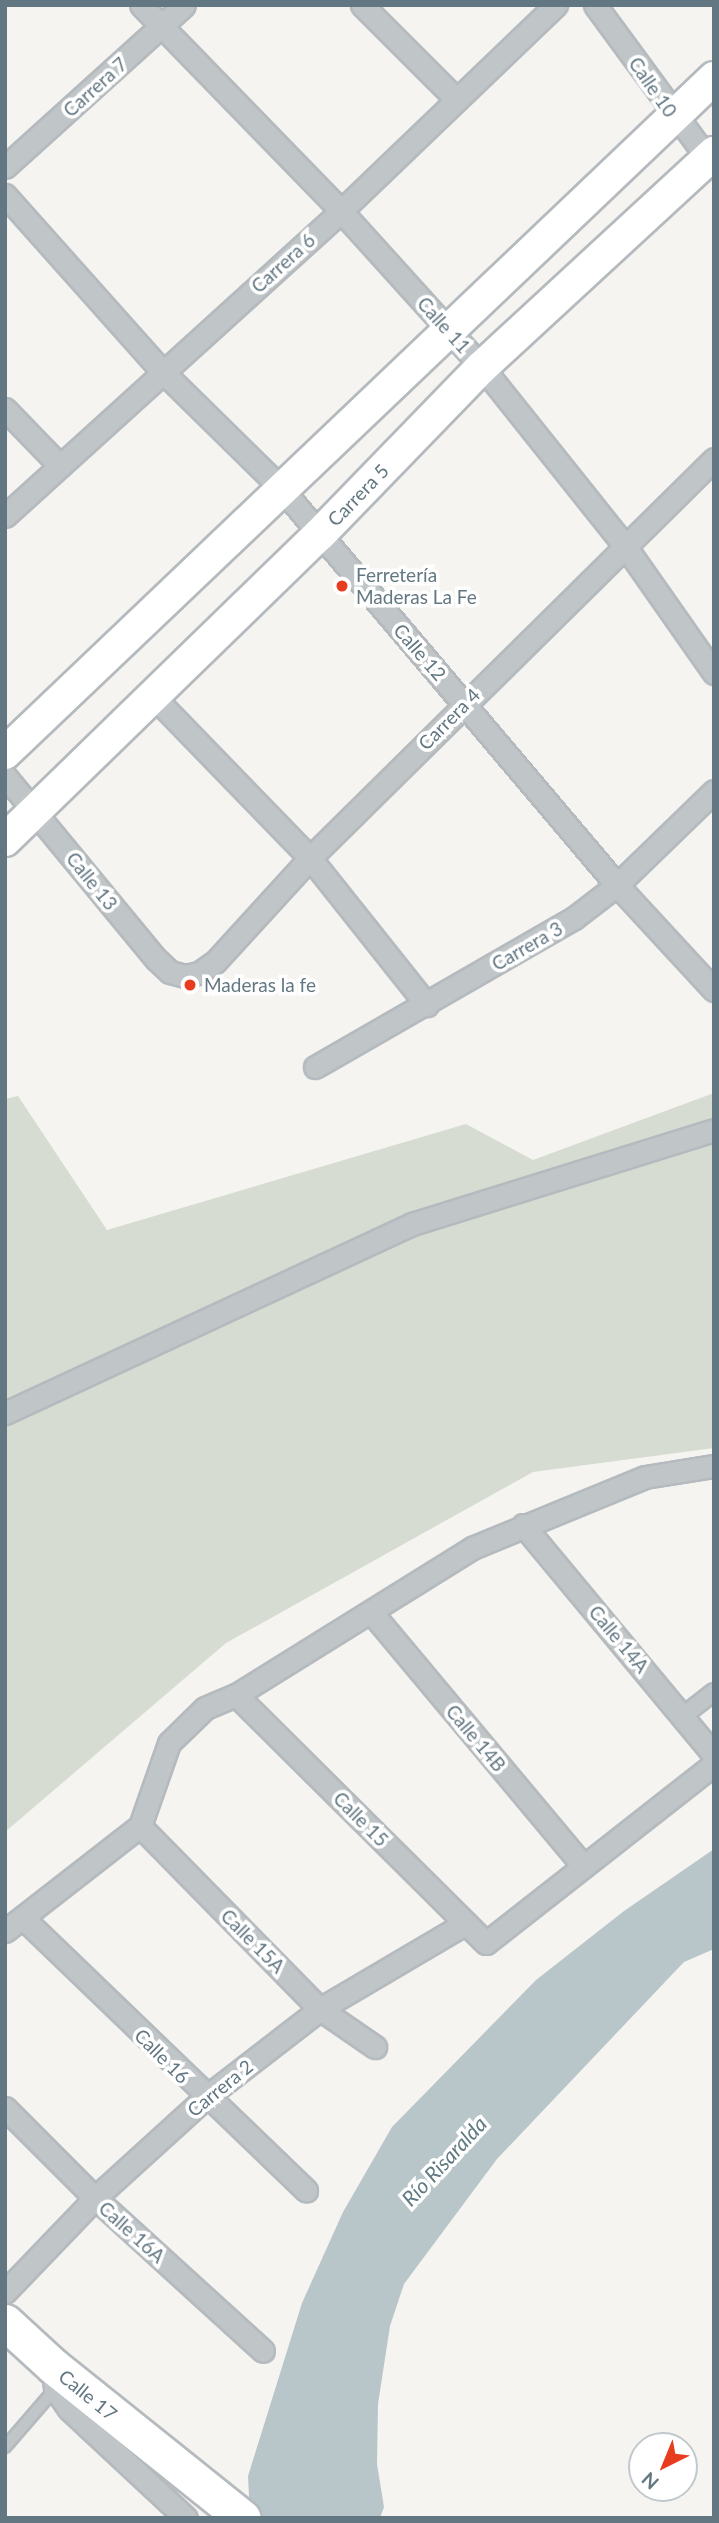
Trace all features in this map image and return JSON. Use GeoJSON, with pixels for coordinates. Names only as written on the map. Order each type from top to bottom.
{"type":"FeatureCollection","features":[{"type":"Feature","properties":{"kind":"main road"},"geometry":{"type":"LineString","coordinates":[[5,752],[281,488],[450,332],[714,78]]}},
{"type":"Feature","properties":{"kind":"main road","name":"Carrera 5"},"geometry":{"type":"LineString","coordinates":[[5,840],[319,535],[482,368],[712,160]]}},
{"type":"Feature","properties":{"kind":"main road","name":"Calle 17"},"geometry":{"type":"LineString","coordinates":[[5,2322],[54,2378],[174,2464],[243,2518]]}},
{"type":"Feature","properties":{"kind":"street","name":"Calle 11"},"geometry":{"type":"LineString","coordinates":[[141,5],[341,211],[482,368],[625,546],[714,673]]}},
{"type":"Feature","properties":{"kind":"street","name":"Carrera 7"},"geometry":{"type":"LineString","coordinates":[[5,167],[162,28],[184,5]]}},
{"type":"Feature","properties":{"kind":"street"},"geometry":{"type":"LineString","coordinates":[[362,5],[457,100]]}},
{"type":"Feature","properties":{"kind":"street","name":"Carrera 6"},"geometry":{"type":"LineString","coordinates":[[5,516],[341,211],[556,5]]}},
{"type":"Feature","properties":{"kind":"street","name":"Calle 10"},"geometry":{"type":"LineString","coordinates":[[595,5],[674,118],[712,160]]}},
{"type":"Feature","properties":{"kind":"street","name":"Calle 12"},"geometry":{"type":"LineString","coordinates":[[5,195],[162,371],[281,488],[617,885],[714,990]]}},
{"type":"Feature","properties":{"kind":"street"},"geometry":{"type":"LineString","coordinates":[[5,409],[60,466]]}},
{"type":"Feature","properties":{"kind":"street","name":"Carrera 4"},"geometry":{"type":"LineString","coordinates":[[185,976],[215,962],[310,858],[714,459]]}},
{"type":"Feature","properties":{"kind":"street"},"geometry":{"type":"LineString","coordinates":[[152,695],[310,858],[427,1005]]}},
{"type":"Feature","properties":{"kind":"street","name":"Calle 13"},"geometry":{"type":"LineString","coordinates":[[5,776],[156,959],[170,972],[185,976]]}},
{"type":"Feature","properties":{"kind":"street","name":"Carrera 3"},"geometry":{"type":"LineString","coordinates":[[315,1066],[427,1005],[574,918],[617,885],[714,791]]}},
{"type":"Feature","properties":{"kind":"street"},"geometry":{"type":"LineString","coordinates":[[5,1413],[412,1224],[714,1130]]}},
{"type":"Feature","properties":{"kind":"street"},"geometry":{"type":"LineString","coordinates":[[5,1931],[140,1826],[169,1743],[205,1708],[236,1695],[472,1548],[645,1477],[714,1466]]}},
{"type":"Feature","properties":{"kind":"street","name":"Calle 14A"},"geometry":{"type":"LineString","coordinates":[[523,1525],[714,1755]]}},
{"type":"Feature","properties":{"kind":"street","name":"Calle 14B"},"geometry":{"type":"LineString","coordinates":[[371,1612],[582,1864]]}},
{"type":"Feature","properties":{"kind":"street"},"geometry":{"type":"LineString","coordinates":[[684,1716],[714,1692]]}},
{"type":"Feature","properties":{"kind":"street","name":"Calle 15"},"geometry":{"type":"LineString","coordinates":[[236,1695],[486,1943],[582,1864]]}},
{"type":"Feature","properties":{"kind":"street"},"geometry":{"type":"LineString","coordinates":[[582,1864],[714,1765]]}},
{"type":"Feature","properties":{"kind":"street","name":"Calle 15A"},"geometry":{"type":"LineString","coordinates":[[140,1826],[320,2009],[375,2047]]}},
{"type":"Feature","properties":{"kind":"street","name":"Calle 16"},"geometry":{"type":"LineString","coordinates":[[23,1918],[205,2098],[306,2190]]}},
{"type":"Feature","properties":{"kind":"street","name":"Carrera 2"},"geometry":{"type":"LineString","coordinates":[[5,2292],[95,2198],[205,2098],[320,2009],[466,1923]]}},
{"type":"Feature","properties":{"kind":"street","name":"Calle 16A"},"geometry":{"type":"LineString","coordinates":[[5,2108],[95,2198],[263,2351]]}},
{"type":"Feature","properties":{"kind":"street"},"geometry":{"type":"LineString","coordinates":[[54,2378],[87,2428],[186,2518]]}},
{"type":"Feature","properties":{"kind":"lane"},"geometry":{"type":"LineString","coordinates":[[5,2447],[54,2378]]}},
{"type":"Feature","properties":{"kind":"shaded area"},"geometry":{"type":"Polygon","coordinates":[[[714,1093],[714,1448],[533,1472],[226,1643],[5,1832],[5,1099],[18,1096],[107,1230],[466,1124],[533,1160],[714,1093]]]}},
{"type":"Feature","properties":{"kind":"water","name":"Río Risaralda"},"geometry":{"type":"Polygon","coordinates":[[[714,1849],[714,1949],[684,1962],[497,2159],[404,2284],[390,2326],[378,2404],[377,2464],[384,2507],[380,2518],[250,2518],[248,2476],[302,2303],[343,2212],[392,2127],[536,1980],[624,1911],[714,1849]]]}},
{"type":"Feature","properties":{"kind":"place","name":"Ferretería Maderas La Fe"},"geometry":{"type":"Point","coordinates":[342,586]}},
{"type":"Feature","properties":{"kind":"place","name":"Maderas la fe"},"geometry":{"type":"Point","coordinates":[190,985]}}]}
